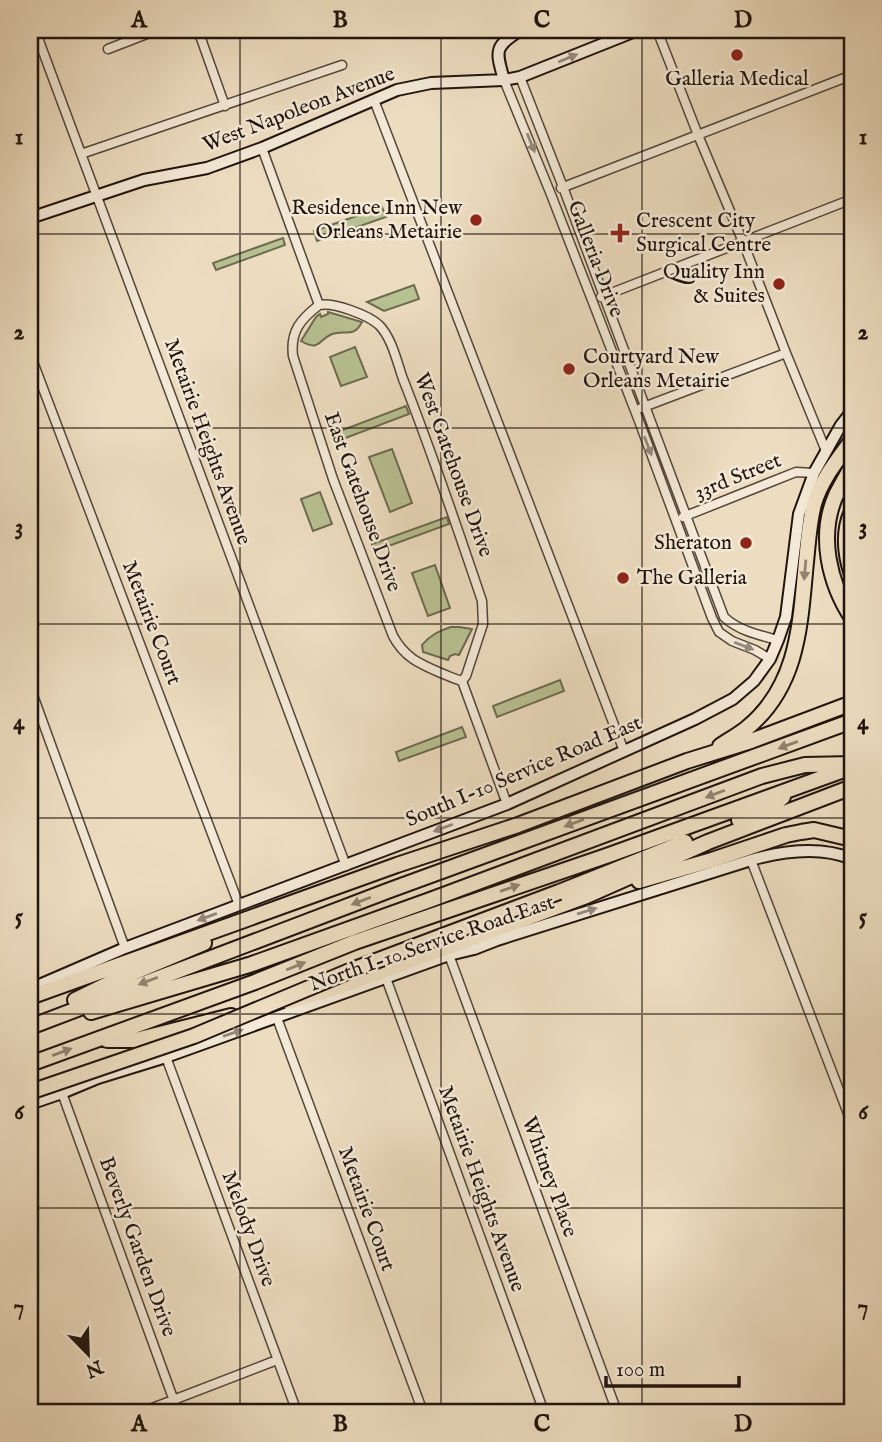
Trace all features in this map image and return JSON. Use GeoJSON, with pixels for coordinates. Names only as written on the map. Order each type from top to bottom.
{"type":"FeatureCollection","features":[{"type":"Feature","properties":{"kind":"highway"},"geometry":{"type":"LineString","coordinates":[[30,1027],[118,979],[318,895],[397,865],[518,825],[719,747],[747,727],[772,700],[789,670],[797,642],[809,530],[815,502],[828,473],[852,440]]}},
{"type":"Feature","properties":{"kind":"highway"},"geometry":{"type":"LineString","coordinates":[[852,466],[835,498],[829,525],[827,554],[839,596],[852,618]]}},
{"type":"Feature","properties":{"kind":"highway"},"geometry":{"type":"LineString","coordinates":[[852,510],[845,549],[852,575]]}},
{"type":"Feature","properties":{"kind":"highway"},"geometry":{"type":"LineString","coordinates":[[687,761],[751,741],[852,703]]}},
{"type":"Feature","properties":{"kind":"highway"},"geometry":{"type":"LineString","coordinates":[[30,1027],[377,894],[852,721]]}},
{"type":"Feature","properties":{"kind":"highway"},"geometry":{"type":"LineString","coordinates":[[30,1027],[249,965],[430,901],[762,776],[805,765],[852,765]]}},
{"type":"Feature","properties":{"kind":"highway"},"geometry":{"type":"LineString","coordinates":[[30,1064],[255,982],[379,933],[610,855],[852,765]]}},
{"type":"Feature","properties":{"kind":"highway"},"geometry":{"type":"LineString","coordinates":[[584,897],[708,842],[852,787]]}},
{"type":"Feature","properties":{"kind":"highway"},"geometry":{"type":"LineString","coordinates":[[30,1093],[194,1036],[352,970],[768,809],[792,789]]}},
{"type":"Feature","properties":{"kind":"highway"},"geometry":{"type":"LineString","coordinates":[[94,1040],[136,1040],[289,1002],[345,985],[584,897],[786,835],[814,830],[852,839]]}},
{"type":"Feature","properties":{"kind":"highway"},"geometry":{"type":"LineString","coordinates":[[756,845],[800,839],[825,840],[852,848]]}},
{"type":"Feature","properties":{"kind":"highway"},"geometry":{"type":"LineString","coordinates":[[30,997],[318,895]]}},
{"type":"Feature","properties":{"kind":"street","name":"Metairie Heights Avenue"},"geometry":{"type":"LineString","coordinates":[[35,30],[346,866]]}},
{"type":"Feature","properties":{"kind":"street"},"geometry":{"type":"LineString","coordinates":[[108,49],[146,32],[158,30]]}},
{"type":"Feature","properties":{"kind":"street"},"geometry":{"type":"LineString","coordinates":[[198,30],[225,106]]}},
{"type":"Feature","properties":{"kind":"street"},"geometry":{"type":"LineString","coordinates":[[504,80],[498,60],[499,50],[504,40],[521,30]]}},
{"type":"Feature","properties":{"kind":"street","name":"West Napoleon Avenue"},"geometry":{"type":"LineString","coordinates":[[30,218],[144,180],[207,168],[262,148],[397,90],[431,83],[520,77],[638,30]]}},
{"type":"Feature","properties":{"kind":"street"},"geometry":{"type":"LineString","coordinates":[[657,30],[826,451]]}},
{"type":"Feature","properties":{"kind":"street"},"geometry":{"type":"LineString","coordinates":[[81,154],[342,65]]}},
{"type":"Feature","properties":{"kind":"street","name":"Galleria Drive"},"geometry":{"type":"LineString","coordinates":[[563,187],[852,75]]}},
{"type":"Feature","properties":{"kind":"street","name":"Galleria Drive"},"geometry":{"type":"LineString","coordinates":[[520,77],[724,617],[750,633],[778,640]]}},
{"type":"Feature","properties":{"kind":"street","name":"Galleria Drive"},"geometry":{"type":"LineString","coordinates":[[504,80],[635,410],[712,618],[719,632],[770,659]]}},
{"type":"Feature","properties":{"kind":"street"},"geometry":{"type":"LineString","coordinates":[[374,100],[624,751]]}},
{"type":"Feature","properties":{"kind":"street"},"geometry":{"type":"LineString","coordinates":[[262,148],[319,304]]}},
{"type":"Feature","properties":{"kind":"street"},"geometry":{"type":"LineString","coordinates":[[550,192],[563,187]]}},
{"type":"Feature","properties":{"kind":"street"},"geometry":{"type":"LineString","coordinates":[[592,301],[852,199]]}},
{"type":"Feature","properties":{"kind":"street","name":"West Gatehouse Drive"},"geometry":{"type":"LineString","coordinates":[[319,304],[338,306],[379,325],[415,407],[482,601],[481,635],[462,681]]}},
{"type":"Feature","properties":{"kind":"street","name":"East Gatehouse Drive"},"geometry":{"type":"LineString","coordinates":[[319,304],[299,325],[292,345],[333,479],[399,647],[416,662],[462,681]]}},
{"type":"Feature","properties":{"kind":"street"},"geometry":{"type":"LineString","coordinates":[[635,410],[786,353]]}},
{"type":"Feature","properties":{"kind":"street","name":"Metairie Court"},"geometry":{"type":"LineString","coordinates":[[30,354],[239,905]]}},
{"type":"Feature","properties":{"kind":"street","name":"South I-10 Service Road East"},"geometry":{"type":"LineString","coordinates":[[30,989],[125,948],[507,804],[695,719],[733,699],[754,681],[770,659],[778,640],[786,617],[799,514],[814,473],[852,411]]}},
{"type":"Feature","properties":{"kind":"street","name":"33rd Street"},"geometry":{"type":"LineString","coordinates":[[676,519],[796,472],[814,473]]}},
{"type":"Feature","properties":{"kind":"street"},"geometry":{"type":"LineString","coordinates":[[462,681],[507,804]]}},
{"type":"Feature","properties":{"kind":"street"},"geometry":{"type":"LineString","coordinates":[[30,687],[125,948]]}},
{"type":"Feature","properties":{"kind":"street","name":"North I-10 Service Road East"},"geometry":{"type":"LineString","coordinates":[[30,1104],[449,955],[751,860],[772,854],[824,851],[852,859]]}},
{"type":"Feature","properties":{"kind":"street"},"geometry":{"type":"LineString","coordinates":[[751,860],[852,1124]]}},
{"type":"Feature","properties":{"kind":"street","name":"Whitney Place"},"geometry":{"type":"LineString","coordinates":[[449,955],[617,1412]]}},
{"type":"Feature","properties":{"kind":"street","name":"Metairie Heights Avenue"},"geometry":{"type":"LineString","coordinates":[[386,978],[544,1412]]}},
{"type":"Feature","properties":{"kind":"street","name":"Metairie Court"},"geometry":{"type":"LineString","coordinates":[[277,1017],[423,1412]]}},
{"type":"Feature","properties":{"kind":"street","name":"Melody Drive"},"geometry":{"type":"LineString","coordinates":[[166,1057],[297,1412]]}},
{"type":"Feature","properties":{"kind":"street","name":"Beverly Garden Drive"},"geometry":{"type":"LineString","coordinates":[[62,1093],[178,1412]]}},
{"type":"Feature","properties":{"kind":"street"},"geometry":{"type":"LineString","coordinates":[[142,1412],[277,1360]]}},
{"type":"Feature","properties":{"kind":"street"},"geometry":{"type":"LineString","coordinates":[[30,1407],[32,1412]]}},
{"type":"Feature","properties":{"kind":"green space"},"geometry":{"type":"Polygon","coordinates":[[[382,207],[386,217],[317,241],[314,231],[382,207]]]}},
{"type":"Feature","properties":{"kind":"green space"},"geometry":{"type":"Polygon","coordinates":[[[283,238],[285,245],[216,270],[213,263],[283,238]]]}},
{"type":"Feature","properties":{"kind":"green space"},"geometry":{"type":"Polygon","coordinates":[[[414,285],[419,299],[384,311],[367,302],[414,285]]]}},
{"type":"Feature","properties":{"kind":"green space"},"geometry":{"type":"Polygon","coordinates":[[[328,312],[362,322],[355,330],[332,334],[315,345],[301,341],[316,317],[328,312]]]}},
{"type":"Feature","properties":{"kind":"green space"},"geometry":{"type":"Polygon","coordinates":[[[355,347],[367,377],[341,386],[330,357],[355,347]]]}},
{"type":"Feature","properties":{"kind":"green space"},"geometry":{"type":"Polygon","coordinates":[[[406,406],[409,414],[335,442],[332,434],[406,406]]]}},
{"type":"Feature","properties":{"kind":"green space"},"geometry":{"type":"Polygon","coordinates":[[[392,449],[412,503],[390,512],[369,457],[392,449]]]}},
{"type":"Feature","properties":{"kind":"green space"},"geometry":{"type":"Polygon","coordinates":[[[320,492],[332,524],[313,531],[301,499],[320,492]]]}},
{"type":"Feature","properties":{"kind":"green space"},"geometry":{"type":"Polygon","coordinates":[[[447,517],[449,524],[375,551],[372,544],[447,517]]]}},
{"type":"Feature","properties":{"kind":"green space"},"geometry":{"type":"Polygon","coordinates":[[[435,565],[450,608],[428,616],[412,573],[435,565]]]}},
{"type":"Feature","properties":{"kind":"green space"},"geometry":{"type":"Polygon","coordinates":[[[451,627],[472,629],[459,655],[450,656],[448,660],[423,652],[422,645],[428,639],[451,627]]]}},
{"type":"Feature","properties":{"kind":"green space"},"geometry":{"type":"Polygon","coordinates":[[[560,680],[564,691],[497,717],[493,706],[560,680]]]}},
{"type":"Feature","properties":{"kind":"green space"},"geometry":{"type":"Polygon","coordinates":[[[462,727],[466,737],[399,761],[396,752],[462,727]]]}},
{"type":"Feature","properties":{"kind":"place","name":"Galleria Medical"},"geometry":{"type":"Point","coordinates":[737,55]}},
{"type":"Feature","properties":{"kind":"place","name":"Residence Inn New Orleans Metairie"},"geometry":{"type":"Point","coordinates":[476,220]}},
{"type":"Feature","properties":{"kind":"place","name":"Crescent City Surgical Centre"},"geometry":{"type":"Point","coordinates":[620,233]}},
{"type":"Feature","properties":{"kind":"place","name":"Quality Inn & Suites"},"geometry":{"type":"Point","coordinates":[779,284]}},
{"type":"Feature","properties":{"kind":"place","name":"Courtyard New Orleans Metairie"},"geometry":{"type":"Point","coordinates":[569,369]}},
{"type":"Feature","properties":{"kind":"place","name":"Sheraton"},"geometry":{"type":"Point","coordinates":[746,543]}},
{"type":"Feature","properties":{"kind":"place","name":"The Galleria"},"geometry":{"type":"Point","coordinates":[623,578]}}]}
